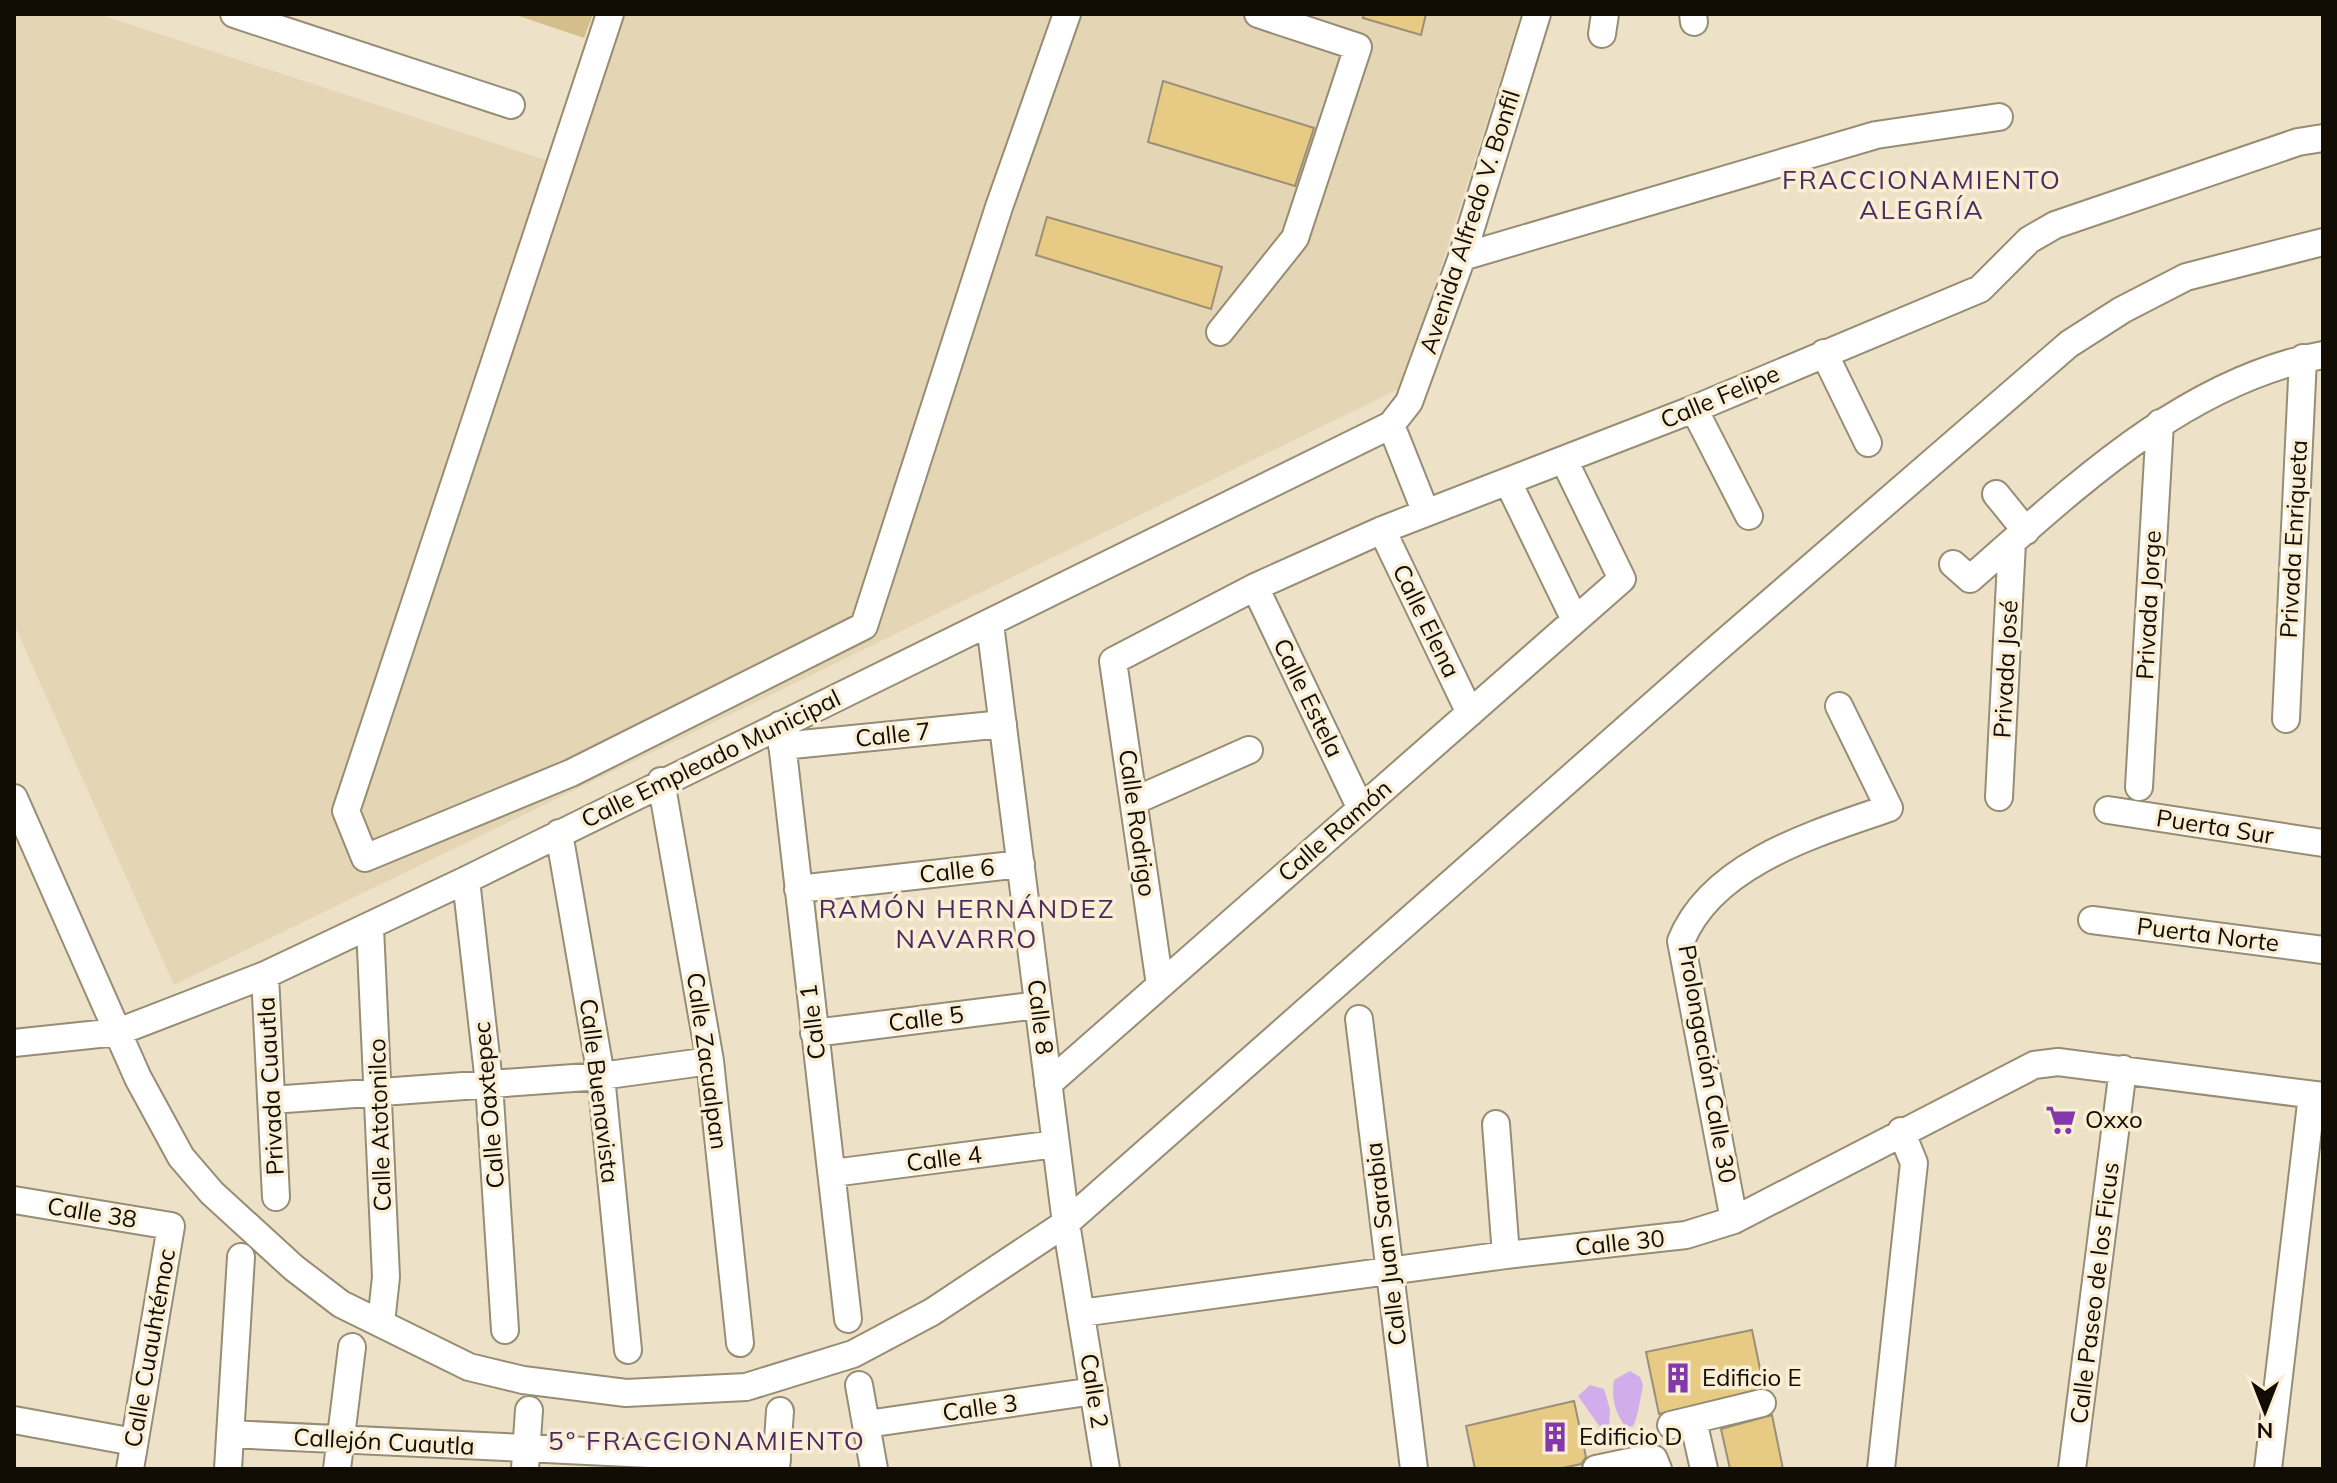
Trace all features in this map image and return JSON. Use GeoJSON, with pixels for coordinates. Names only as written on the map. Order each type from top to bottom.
{"type":"FeatureCollection","features":[{"type":"Feature","properties":{"kind":"street"},"geometry":{"type":"LineString","coordinates":[[234,14],[511,105]]}},
{"type":"Feature","properties":{"kind":"street"},"geometry":{"type":"LineString","coordinates":[[610,14],[346,811],[365,858],[571,773],[864,626],[994,222],[1067,14]]}},
{"type":"Feature","properties":{"kind":"street"},"geometry":{"type":"LineString","coordinates":[[1220,332],[1295,238],[1358,47],[1258,14]]}},
{"type":"Feature","properties":{"kind":"street","name":"Avenida Alfredo V. Bonfil"},"geometry":{"type":"LineString","coordinates":[[1391,425],[1409,402],[1462,257],[1537,14]]}},
{"type":"Feature","properties":{"kind":"street"},"geometry":{"type":"LineString","coordinates":[[1462,257],[1876,135],[1999,117]]}},
{"type":"Feature","properties":{"kind":"street","name":"Calle Felipe"},"geometry":{"type":"LineString","coordinates":[[1113,661],[1255,587],[1382,530],[1694,409],[1980,289],[2029,240],[2055,225],[2298,142],[2323,138]]}},
{"type":"Feature","properties":{"kind":"street"},"geometry":{"type":"LineString","coordinates":[[14,798],[118,1032],[181,1157],[212,1193],[277,1253],[341,1304],[469,1367],[523,1380],[626,1393],[746,1387],[780,1379],[853,1354],[932,1312],[1066,1223],[1712,653],[2069,344],[2122,310],[2186,277],[2323,242]]}},
{"type":"Feature","properties":{"kind":"street"},"geometry":{"type":"LineString","coordinates":[[1824,353],[1868,443]]}},
{"type":"Feature","properties":{"kind":"street"},"geometry":{"type":"LineString","coordinates":[[1953,564],[1970,579],[2160,423],[2228,385],[2313,356]]}},
{"type":"Feature","properties":{"kind":"street","name":"Privada Enriqueta"},"geometry":{"type":"LineString","coordinates":[[2286,719],[2313,356]]}},
{"type":"Feature","properties":{"kind":"street"},"geometry":{"type":"LineString","coordinates":[[1694,409],[1749,516]]}},
{"type":"Feature","properties":{"kind":"street","name":"Privada Jorge"},"geometry":{"type":"LineString","coordinates":[[2139,787],[2160,423]]}},
{"type":"Feature","properties":{"kind":"street"},"geometry":{"type":"LineString","coordinates":[[1391,425],[1426,513]]}},
{"type":"Feature","properties":{"kind":"street","name":"Calle Empleado Municipal"},"geometry":{"type":"LineString","coordinates":[[14,1043],[118,1032],[265,975],[466,880],[661,781],[781,736],[990,624],[1391,425]]}},
{"type":"Feature","properties":{"kind":"street","name":"Calle Ramón"},"geometry":{"type":"LineString","coordinates":[[1048,1084],[1622,579],[1564,460]]}},
{"type":"Feature","properties":{"kind":"street"},"geometry":{"type":"LineString","coordinates":[[1508,482],[1575,620]]}},
{"type":"Feature","properties":{"kind":"street"},"geometry":{"type":"LineString","coordinates":[[1996,494],[2019,536]]}},
{"type":"Feature","properties":{"kind":"street","name":"Calle Elena"},"geometry":{"type":"LineString","coordinates":[[1382,530],[1470,713]]}},
{"type":"Feature","properties":{"kind":"street","name":"Privada José"},"geometry":{"type":"LineString","coordinates":[[1999,797],[2019,536]]}},
{"type":"Feature","properties":{"kind":"street","name":"Calle Estela"},"geometry":{"type":"LineString","coordinates":[[1255,587],[1361,809]]}},
{"type":"Feature","properties":{"kind":"street","name":"Calle 8"},"geometry":{"type":"LineString","coordinates":[[990,624],[1066,1223],[1081,1313]]}},
{"type":"Feature","properties":{"kind":"street","name":"Calle Rodrigo"},"geometry":{"type":"LineString","coordinates":[[1113,661],[1160,985]]}},
{"type":"Feature","properties":{"kind":"street","name":"Prolongación Calle 30"},"geometry":{"type":"LineString","coordinates":[[1734,1220],[1681,941],[1688,924],[1739,870],[1811,835],[1889,808],[1839,706]]}},
{"type":"Feature","properties":{"kind":"street","name":"Calle 7"},"geometry":{"type":"LineString","coordinates":[[781,736],[1003,724]]}},
{"type":"Feature","properties":{"kind":"street","name":"Calle 1"},"geometry":{"type":"LineString","coordinates":[[781,736],[848,1319]]}},
{"type":"Feature","properties":{"kind":"street"},"geometry":{"type":"LineString","coordinates":[[1134,801],[1249,750]]}},
{"type":"Feature","properties":{"kind":"street","name":"Calle Zacualpan"},"geometry":{"type":"LineString","coordinates":[[661,781],[710,1061],[740,1343]]}},
{"type":"Feature","properties":{"kind":"street","name":"Puerta Sur"},"geometry":{"type":"LineString","coordinates":[[2108,810],[2323,843]]}},
{"type":"Feature","properties":{"kind":"street","name":"Calle Buenavista"},"geometry":{"type":"LineString","coordinates":[[559,833],[601,1076],[628,1350]]}},
{"type":"Feature","properties":{"kind":"street","name":"Calle 6"},"geometry":{"type":"LineString","coordinates":[[798,889],[1021,864]]}},
{"type":"Feature","properties":{"kind":"street","name":"Calle Oaxtepec"},"geometry":{"type":"LineString","coordinates":[[466,880],[489,1083],[505,1330]]}},
{"type":"Feature","properties":{"kind":"street","name":"Puerta Norte"},"geometry":{"type":"LineString","coordinates":[[2092,920],[2323,950]]}},
{"type":"Feature","properties":{"kind":"street","name":"Calle Atotonilco"},"geometry":{"type":"LineString","coordinates":[[370,927],[380,1090],[386,1277],[381,1311]]}},
{"type":"Feature","properties":{"kind":"street","name":"Privada Cuautla"},"geometry":{"type":"LineString","coordinates":[[265,975],[276,1197]]}},
{"type":"Feature","properties":{"kind":"street","name":"Calle 5"},"geometry":{"type":"LineString","coordinates":[[814,1033],[1038,1005]]}},
{"type":"Feature","properties":{"kind":"street","name":"Calle Juan Sarabia"},"geometry":{"type":"LineString","coordinates":[[1359,1019],[1414,1469]]}},
{"type":"Feature","properties":{"kind":"street"},"geometry":{"type":"LineString","coordinates":[[272,1100],[601,1076],[710,1061]]}},
{"type":"Feature","properties":{"kind":"street","name":"Calle 30"},"geometry":{"type":"LineString","coordinates":[[1081,1313],[1506,1255],[1686,1235],[1734,1220],[1901,1131],[2034,1065],[2058,1062],[2318,1095]]}},
{"type":"Feature","properties":{"kind":"street","name":"Calle Paseo de los Ficus"},"geometry":{"type":"LineString","coordinates":[[2072,1469],[2123,1069]]}},
{"type":"Feature","properties":{"kind":"street"},"geometry":{"type":"LineString","coordinates":[[2268,1469],[2318,1095]]}},
{"type":"Feature","properties":{"kind":"street"},"geometry":{"type":"LineString","coordinates":[[1496,1124],[1506,1255]]}},
{"type":"Feature","properties":{"kind":"street"},"geometry":{"type":"LineString","coordinates":[[1881,1469],[1914,1163],[1901,1131]]}},
{"type":"Feature","properties":{"kind":"street","name":"Calle 4"},"geometry":{"type":"LineString","coordinates":[[833,1173],[1056,1144]]}},
{"type":"Feature","properties":{"kind":"street","name":"Calle 38"},"geometry":{"type":"LineString","coordinates":[[14,1200],[171,1226]]}},
{"type":"Feature","properties":{"kind":"street","name":"Calle Cuauhtémoc"},"geometry":{"type":"LineString","coordinates":[[130,1469],[171,1226]]}},
{"type":"Feature","properties":{"kind":"street"},"geometry":{"type":"LineString","coordinates":[[228,1469],[241,1257]]}},
{"type":"Feature","properties":{"kind":"street","name":"Calle 2"},"geometry":{"type":"LineString","coordinates":[[1081,1313],[1106,1469]]}},
{"type":"Feature","properties":{"kind":"street"},"geometry":{"type":"LineString","coordinates":[[337,1469],[352,1347]]}},
{"type":"Feature","properties":{"kind":"street"},"geometry":{"type":"LineString","coordinates":[[859,1385],[874,1469]]}},
{"type":"Feature","properties":{"kind":"street","name":"Calle 3"},"geometry":{"type":"LineString","coordinates":[[867,1424],[1094,1391]]}},
{"type":"Feature","properties":{"kind":"street"},"geometry":{"type":"LineString","coordinates":[[1704,1469],[1682,1423],[1762,1403]]}},
{"type":"Feature","properties":{"kind":"street"},"geometry":{"type":"LineString","coordinates":[[526,1460],[529,1410]]}},
{"type":"Feature","properties":{"kind":"street"},"geometry":{"type":"LineString","coordinates":[[776,1465],[780,1411]]}},
{"type":"Feature","properties":{"kind":"street"},"geometry":{"type":"LineString","coordinates":[[14,1420],[134,1442]]}},
{"type":"Feature","properties":{"kind":"street","name":"Callejón Cuautla"},"geometry":{"type":"LineString","coordinates":[[230,1434],[339,1438],[526,1460],[776,1465]]}},
{"type":"Feature","properties":{"kind":"street"},"geometry":{"type":"LineString","coordinates":[[1596,1469],[1648,1458],[1654,1459],[1658,1469]]}},
{"type":"Feature","properties":{"kind":"shaded area"},"geometry":{"type":"Polygon","coordinates":[[[14,14],[98,14],[552,162],[603,14],[1521,14],[1403,387],[174,985],[14,624],[14,14]]]}},
{"type":"Feature","properties":{"kind":"shaded area"},"geometry":{"type":"Polygon","coordinates":[[[513,14],[593,14],[584,38],[513,14]]]}},
{"type":"Feature","properties":{"kind":"shaded area"},"geometry":{"type":"Polygon","coordinates":[[[1630,1371],[1640,1377],[1643,1385],[1633,1426],[1626,1427],[1617,1411],[1613,1386],[1614,1380],[1630,1371]]]}},
{"type":"Feature","properties":{"kind":"shaded area"},"geometry":{"type":"Polygon","coordinates":[[[1590,1385],[1604,1389],[1610,1409],[1609,1428],[1600,1427],[1578,1396],[1590,1385]]]}},
{"type":"Feature","properties":{"kind":"building"},"geometry":{"type":"Polygon","coordinates":[[[1364,14],[1426,14],[1421,35],[1363,18],[1364,14]]]}},
{"type":"Feature","properties":{"kind":"building"},"geometry":{"type":"Polygon","coordinates":[[[1163,81],[1314,128],[1295,186],[1148,142],[1163,81]]]}},
{"type":"Feature","properties":{"kind":"building"},"geometry":{"type":"Polygon","coordinates":[[[1047,217],[1222,267],[1211,309],[1036,255],[1047,217]]]}},
{"type":"Feature","properties":{"kind":"building"},"geometry":{"type":"Polygon","coordinates":[[[1752,1330],[1764,1388],[1659,1414],[1646,1352],[1752,1330]]]}},
{"type":"Feature","properties":{"kind":"building"},"geometry":{"type":"Polygon","coordinates":[[[1574,1401],[1586,1457],[1581,1464],[1558,1469],[1475,1469],[1466,1426],[1574,1401]]]}},
{"type":"Feature","properties":{"kind":"building"},"geometry":{"type":"Polygon","coordinates":[[[1772,1415],[1783,1469],[1730,1469],[1721,1429],[1772,1415]]]}},
{"type":"Feature","properties":{"kind":"place","name":"Oxxo"},"geometry":{"type":"Point","coordinates":[2061,1120]}},
{"type":"Feature","properties":{"kind":"place","name":"Edificio E"},"geometry":{"type":"Point","coordinates":[1678,1378]}},
{"type":"Feature","properties":{"kind":"place","name":"Edificio D"},"geometry":{"type":"Point","coordinates":[1555,1437]}},
{"type":"Feature","properties":{"kind":"district","name":"FRACCIONAMIENTO ALEGRÍA"},"geometry":{"type":"Point","coordinates":[1922,195]}},
{"type":"Feature","properties":{"kind":"district","name":"RAMÓN HERNÁNDEZ NAVARRO"},"geometry":{"type":"Point","coordinates":[967,924]}},
{"type":"Feature","properties":{"kind":"district","name":"5° FRACCIONAMIENTO"},"geometry":{"type":"Point","coordinates":[707,1441]}}]}
